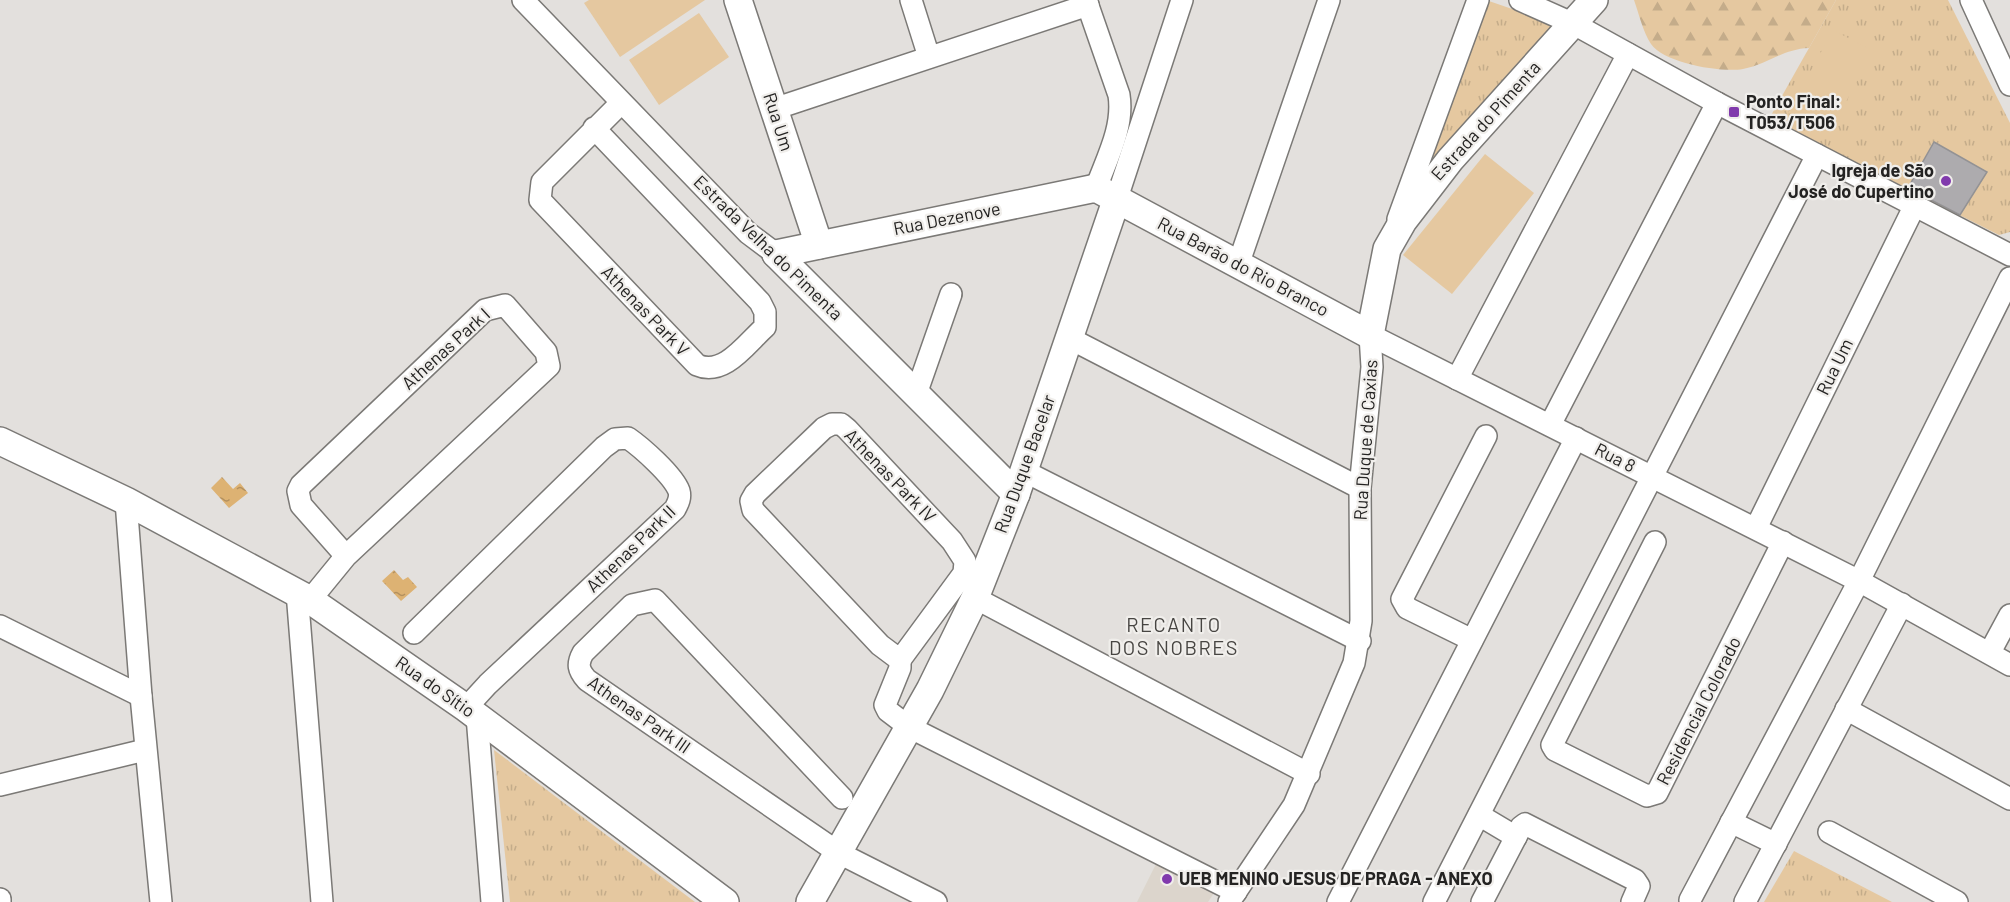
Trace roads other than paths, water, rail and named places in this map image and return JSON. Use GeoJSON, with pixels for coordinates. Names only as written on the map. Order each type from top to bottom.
{"type":"FeatureCollection","features":[{"type":"Feature","properties":{"kind":"main road","name":"Rua Um"},"geometry":{"type":"LineString","coordinates":[[738,0],[819,245]]}},
{"type":"Feature","properties":{"kind":"main road","name":"Estrada do Pimenta"},"geometry":{"type":"LineString","coordinates":[[1387,249],[1418,200],[1444,166],[1594,0]]}},
{"type":"Feature","properties":{"kind":"main road","name":"Rua Dezenove"},"geometry":{"type":"LineString","coordinates":[[776,254],[1106,193]]}},
{"type":"Feature","properties":{"kind":"main road","name":"Rua Barão do Rio Branco"},"geometry":{"type":"LineString","coordinates":[[1106,193],[1370,335]]}},
{"type":"Feature","properties":{"kind":"main road","name":"Rua Duque Bacelar"},"geometry":{"type":"LineString","coordinates":[[810,902],[909,727],[975,598],[1020,483],[1069,338],[1106,193]]}},
{"type":"Feature","properties":{"kind":"main road","name":"Rua Duque de Caxias"},"geometry":{"type":"LineString","coordinates":[[1370,335],[1387,249]]}},
{"type":"Feature","properties":{"kind":"main road","name":"Estrada Velha do Pimenta"},"geometry":{"type":"LineString","coordinates":[[776,254],[916,394],[1020,483]]}},
{"type":"Feature","properties":{"kind":"main road","name":"Rua do Sítio"},"geometry":{"type":"LineString","coordinates":[[0,441],[126,501],[303,596],[471,712],[725,902]]}},
{"type":"Feature","properties":{"kind":"street","name":"Estrada Velha do Pimenta"},"geometry":{"type":"LineString","coordinates":[[523,0],[748,233],[776,254]]}},
{"type":"Feature","properties":{"kind":"street"},"geometry":{"type":"LineString","coordinates":[[911,0],[929,57]]}},
{"type":"Feature","properties":{"kind":"street","name":"Rua Duque Bacelar"},"geometry":{"type":"LineString","coordinates":[[1106,193],[1182,0]]}},
{"type":"Feature","properties":{"kind":"street"},"geometry":{"type":"LineString","coordinates":[[1238,265],[1329,0]]}},
{"type":"Feature","properties":{"kind":"street","name":"Rua Duque de Caxias"},"geometry":{"type":"LineString","coordinates":[[1387,249],[1478,0]]}},
{"type":"Feature","properties":{"kind":"street"},"geometry":{"type":"LineString","coordinates":[[1520,0],[1574,24],[1717,103],[2010,255]]}},
{"type":"Feature","properties":{"kind":"street"},"geometry":{"type":"LineString","coordinates":[[1971,0],[2010,85]]}},
{"type":"Feature","properties":{"kind":"street"},"geometry":{"type":"LineString","coordinates":[[774,109],[1087,2],[1119,94],[1121,108],[1106,193]]}},
{"type":"Feature","properties":{"kind":"street"},"geometry":{"type":"LineString","coordinates":[[1457,379],[1628,54]]}},
{"type":"Feature","properties":{"kind":"street","name":"Athenas Park V"},"geometry":{"type":"LineString","coordinates":[[594,128],[760,303],[765,312],[765,327],[722,366],[705,368],[697,365],[540,200],[542,182],[594,128],[621,103]]}},
{"type":"Feature","properties":{"kind":"street"},"geometry":{"type":"LineString","coordinates":[[1550,425],[1717,103]]}},
{"type":"Feature","properties":{"kind":"street"},"geometry":{"type":"LineString","coordinates":[[1434,902],[1469,846],[1479,815],[1817,155]]}},
{"type":"Feature","properties":{"kind":"street","name":"Rua Um"},"geometry":{"type":"LineString","coordinates":[[1756,528],[1915,206]]}},
{"type":"Feature","properties":{"kind":"street"},"geometry":{"type":"LineString","coordinates":[[1690,900],[1859,581],[2010,278]]}},
{"type":"Feature","properties":{"kind":"street"},"geometry":{"type":"LineString","coordinates":[[916,394],[951,294]]}},
{"type":"Feature","properties":{"kind":"street","name":"Athenas Park I"},"geometry":{"type":"LineString","coordinates":[[303,596],[346,556],[549,366],[546,352],[505,305],[485,310],[301,485],[298,492],[301,505],[346,556]]}},
{"type":"Feature","properties":{"kind":"street","name":"Rua Duque de Caxias"},"geometry":{"type":"LineString","coordinates":[[1233,897],[1283,823],[1309,774],[1347,686],[1360,641],[1360,488],[1372,367],[1370,335]]}},
{"type":"Feature","properties":{"kind":"street","name":"Rua 8"},"geometry":{"type":"LineString","coordinates":[[1370,335],[1756,528],[1902,604],[2010,664]]}},
{"type":"Feature","properties":{"kind":"street"},"geometry":{"type":"LineString","coordinates":[[1069,338],[1360,488]]}},
{"type":"Feature","properties":{"kind":"street","name":"Athenas Park IV"},"geometry":{"type":"LineString","coordinates":[[900,660],[880,645],[753,510],[751,501],[755,494],[824,428],[832,424],[841,424],[847,429],[952,540],[965,561],[964,573],[900,660],[900,668],[885,705],[888,711],[909,727]]}},
{"type":"Feature","properties":{"kind":"street"},"geometry":{"type":"LineString","coordinates":[[1472,640],[1407,608],[1402,599],[1486,436]]}},
{"type":"Feature","properties":{"kind":"street","name":"Athenas Park II"},"geometry":{"type":"LineString","coordinates":[[414,633],[604,447],[615,439],[628,438],[636,443],[673,480],[679,491],[680,501],[675,509],[488,684],[471,712]]}},
{"type":"Feature","properties":{"kind":"street"},"geometry":{"type":"LineString","coordinates":[[1338,902],[1576,438]]}},
{"type":"Feature","properties":{"kind":"street"},"geometry":{"type":"LineString","coordinates":[[1020,483],[1360,641]]}},
{"type":"Feature","properties":{"kind":"street"},"geometry":{"type":"LineString","coordinates":[[126,501],[141,696],[161,902]]}},
{"type":"Feature","properties":{"kind":"street","name":"Residencial Colorado"},"geometry":{"type":"LineString","coordinates":[[1655,542],[1552,745],[1555,750],[1647,796],[1658,793],[1783,542]]}},
{"type":"Feature","properties":{"kind":"street"},"geometry":{"type":"LineString","coordinates":[[303,596],[322,902]]}},
{"type":"Feature","properties":{"kind":"street"},"geometry":{"type":"LineString","coordinates":[[975,598],[1309,774]]}},
{"type":"Feature","properties":{"kind":"street","name":"Athenas Park III"},"geometry":{"type":"LineString","coordinates":[[839,853],[587,680],[579,672],[578,662],[583,652],[632,605],[646,600],[655,600],[842,798]]}},
{"type":"Feature","properties":{"kind":"street"},"geometry":{"type":"LineString","coordinates":[[1745,902],[1902,604]]}},
{"type":"Feature","properties":{"kind":"street"},"geometry":{"type":"LineString","coordinates":[[1990,652],[2009,621]]}},
{"type":"Feature","properties":{"kind":"street"},"geometry":{"type":"LineString","coordinates":[[0,626],[141,696]]}},
{"type":"Feature","properties":{"kind":"street"},"geometry":{"type":"LineString","coordinates":[[1846,709],[2010,799]]}},
{"type":"Feature","properties":{"kind":"street"},"geometry":{"type":"LineString","coordinates":[[471,712],[492,902]]}},
{"type":"Feature","properties":{"kind":"street"},"geometry":{"type":"LineString","coordinates":[[909,727],[1233,897]]}},
{"type":"Feature","properties":{"kind":"street"},"geometry":{"type":"LineString","coordinates":[[0,785],[146,750]]}},
{"type":"Feature","properties":{"kind":"street"},"geometry":{"type":"LineString","coordinates":[[1479,815],[1516,837]]}},
{"type":"Feature","properties":{"kind":"street"},"geometry":{"type":"LineString","coordinates":[[1731,822],[1776,844]]}},
{"type":"Feature","properties":{"kind":"street"},"geometry":{"type":"LineString","coordinates":[[1482,902],[1521,827],[1528,825],[1635,880],[1639,886],[1632,902]]}},
{"type":"Feature","properties":{"kind":"street"},"geometry":{"type":"LineString","coordinates":[[1829,832],[1957,902]]}},
{"type":"Feature","properties":{"kind":"street"},"geometry":{"type":"LineString","coordinates":[[839,853],[936,902]]}},
{"type":"Feature","properties":{"kind":"water"},"geometry":{"type":"Polygon","coordinates":[[[222,477],[233,489],[240,483],[248,493],[229,508],[211,488],[222,477]]]}},
{"type":"Feature","properties":{"kind":"water"},"geometry":{"type":"Polygon","coordinates":[[[394,570],[403,580],[408,577],[417,587],[401,601],[382,581],[394,570]]]}},
{"type":"Feature","properties":{"kind":"place","name":"Ponto Final: T053/T506"},"geometry":{"type":"Point","coordinates":[1734,112]}},
{"type":"Feature","properties":{"kind":"place","name":"Igreja de São José do Cupertino"},"geometry":{"type":"Point","coordinates":[1946,181]}},
{"type":"Feature","properties":{"kind":"place","name":"UEB MENINO JESUS DE PRAGA - ANEXO"},"geometry":{"type":"Point","coordinates":[1167,879]}},
{"type":"Feature","properties":{"kind":"district","name":"RECANTO DOS NOBRES"},"geometry":{"type":"Point","coordinates":[1174,636]}}]}
